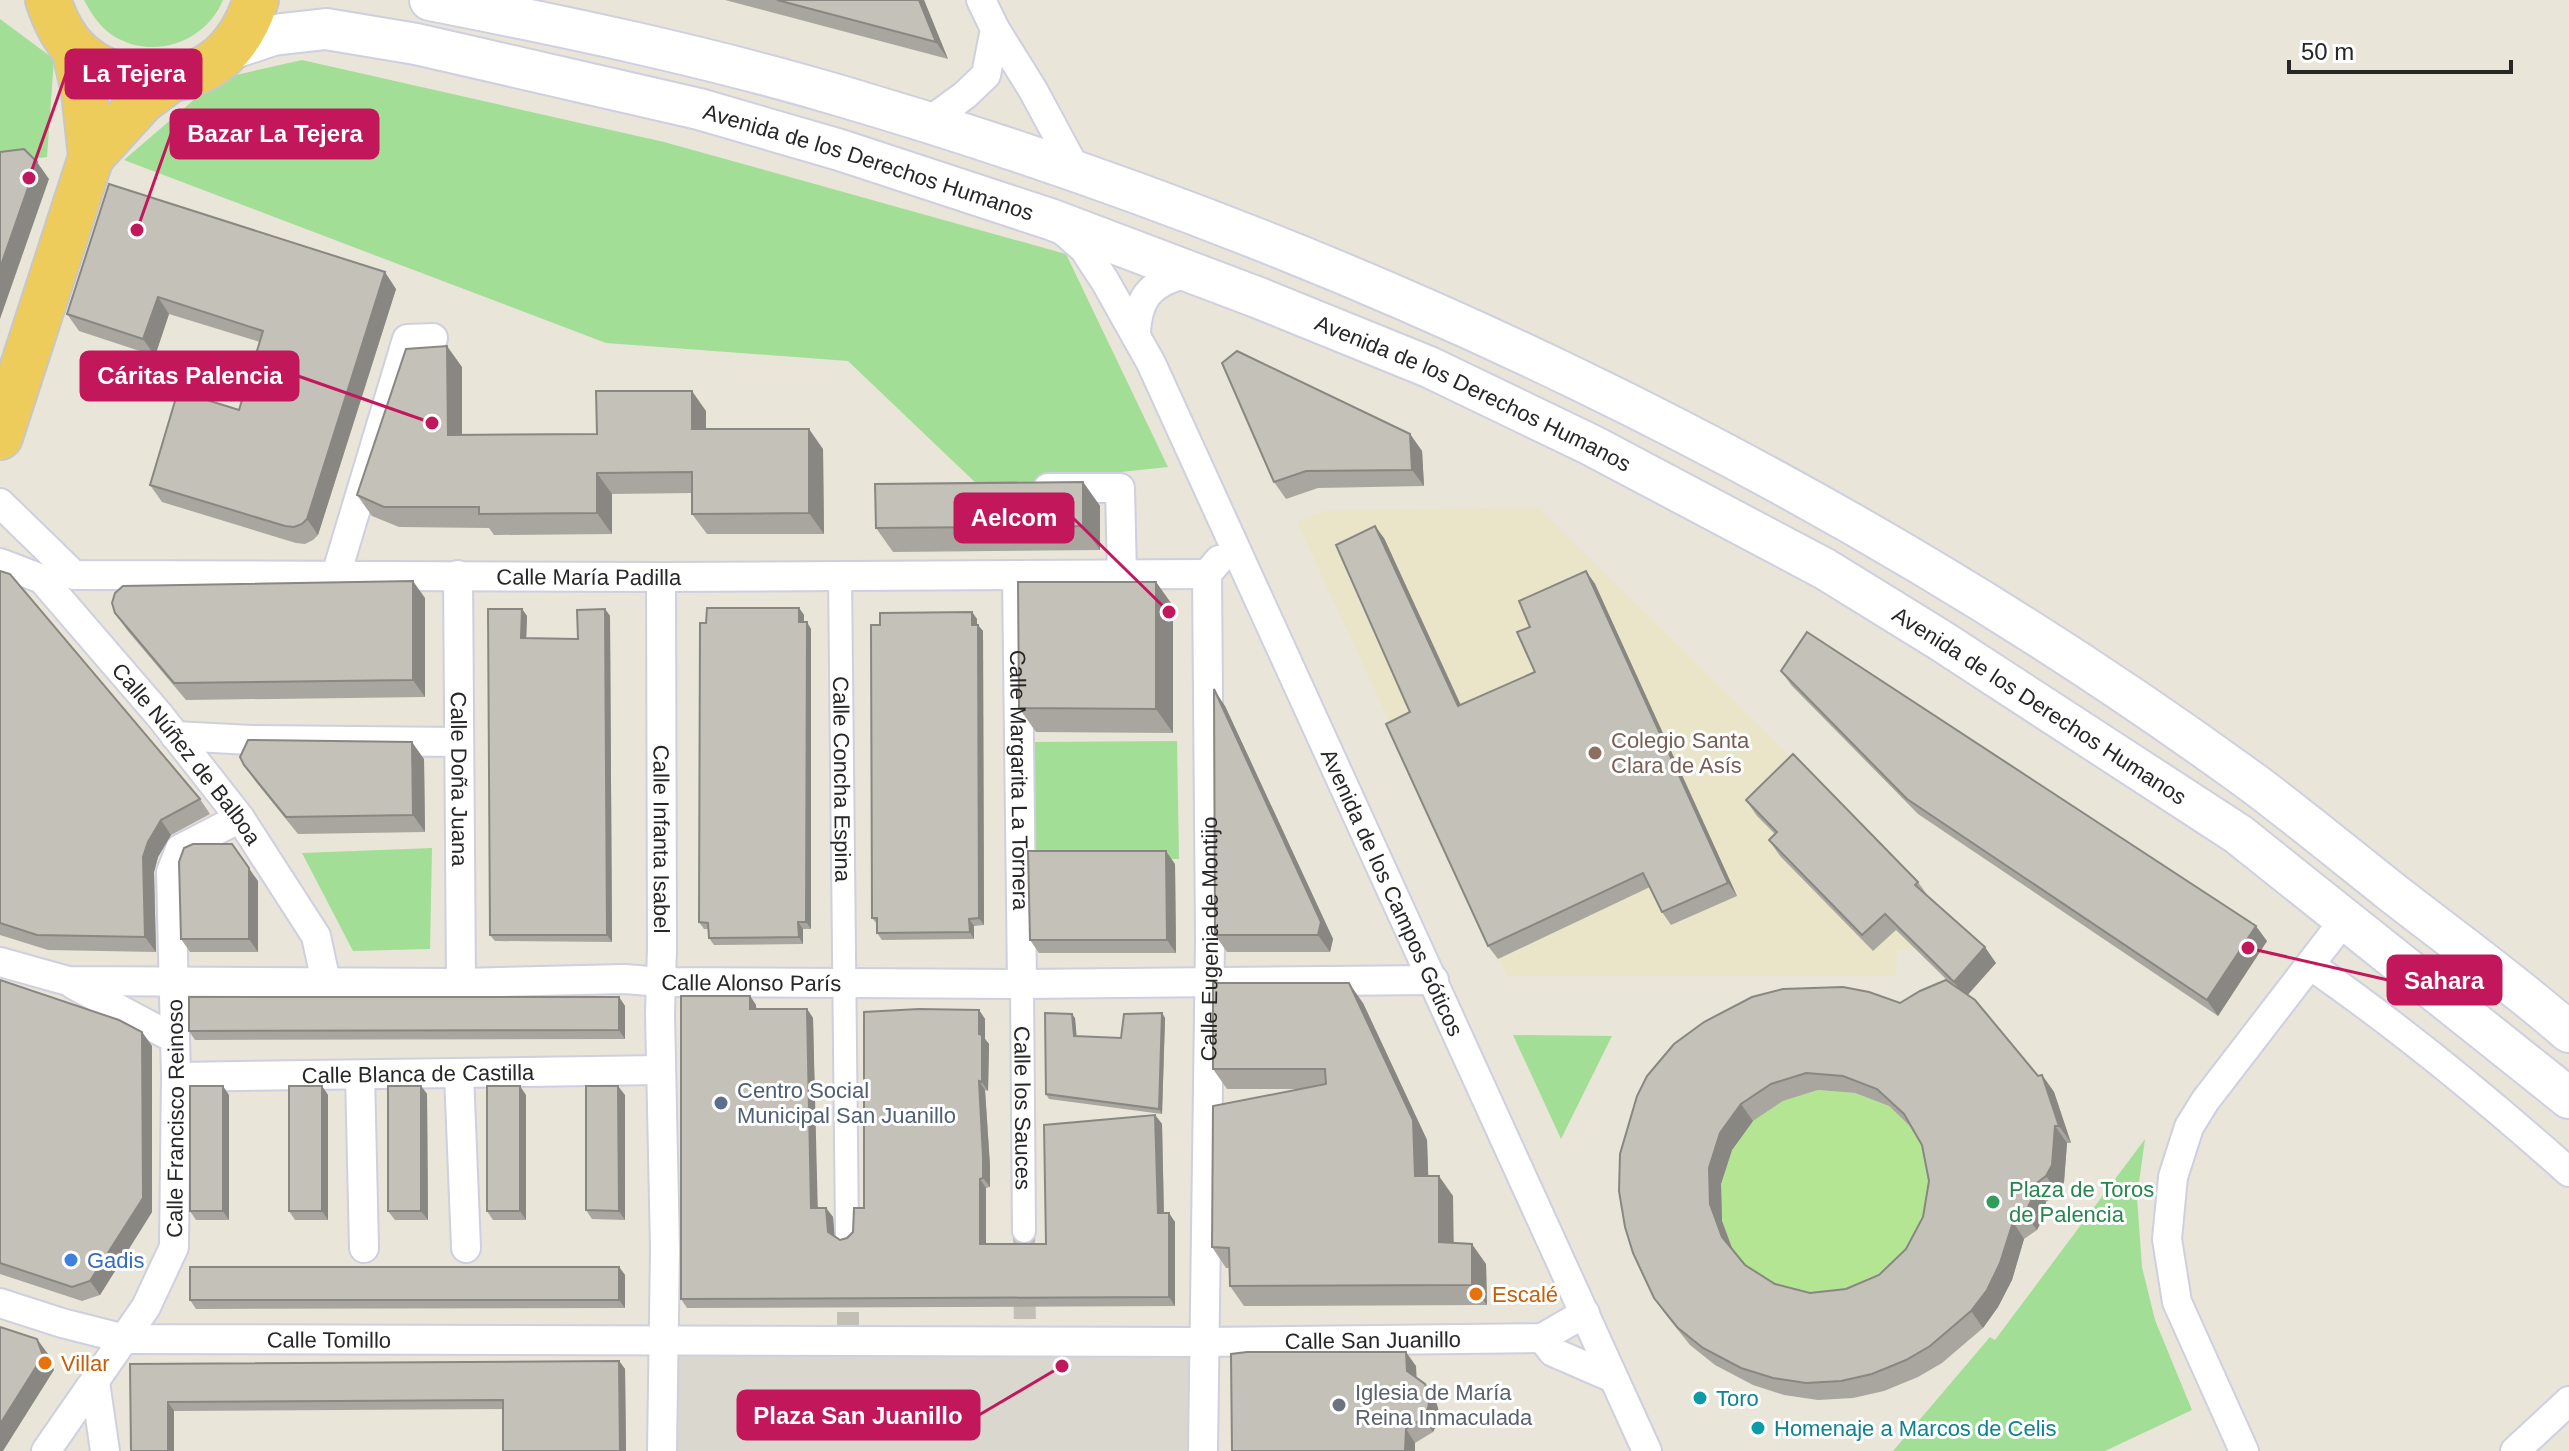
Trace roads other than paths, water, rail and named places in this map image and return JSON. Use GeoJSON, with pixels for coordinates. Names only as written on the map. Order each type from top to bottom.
{"type":"FeatureCollection","features":[{"type":"Feature","properties":{"kind":"highway"},"geometry":{"type":"LineString","coordinates":[[48,0],[57,25],[74,48],[95,65],[118,76],[144,81],[170,80]]}},
{"type":"Feature","properties":{"kind":"highway"},"geometry":{"type":"LineString","coordinates":[[91,157],[142,101],[170,80],[211,64],[228,50],[248,24],[256,0]]}},
{"type":"Feature","properties":{"kind":"highway"},"geometry":{"type":"LineString","coordinates":[[0,437],[91,157],[84,91],[74,48]]}},
{"type":"Feature","properties":{"kind":"main road"},"geometry":{"type":"LineString","coordinates":[[430,0],[589,31],[838,95],[927,123],[1076,170],[1329,267],[1461,325],[1761,472],[1904,555],[2094,673],[2258,787],[2569,1032]]}},
{"type":"Feature","properties":{"kind":"main road","name":"Avenida de los Derechos Humanos"},"geometry":{"type":"LineString","coordinates":[[228,50],[273,35],[326,29],[416,44],[699,109],[840,150],[1050,219],[1429,367],[1591,445],[1825,569],[1940,640],[2238,834],[2569,1098]]}},
{"type":"Feature","properties":{"kind":"street"},"geometry":{"type":"LineString","coordinates":[[981,0],[1076,170]]}},
{"type":"Feature","properties":{"kind":"street"},"geometry":{"type":"LineString","coordinates":[[927,123],[986,75],[995,29]]}},
{"type":"Feature","properties":{"kind":"street","name":"Avenida de los Campos Góticos"},"geometry":{"type":"LineString","coordinates":[[1050,219],[1084,249],[1136,333],[1647,1451]]}},
{"type":"Feature","properties":{"kind":"street"},"geometry":{"type":"LineString","coordinates":[[1136,333],[1141,302],[1147,295],[1166,279],[1190,272]]}},
{"type":"Feature","properties":{"kind":"street"},"geometry":{"type":"LineString","coordinates":[[336,575],[407,339],[433,338]]}},
{"type":"Feature","properties":{"kind":"street"},"geometry":{"type":"LineString","coordinates":[[1014,489],[1120,488],[1122,575]]}},
{"type":"Feature","properties":{"kind":"street","name":"Calle María Padilla"},"geometry":{"type":"LineString","coordinates":[[0,503],[74,575],[661,577],[1207,574]]}},
{"type":"Feature","properties":{"kind":"street"},"geometry":{"type":"LineString","coordinates":[[1207,574],[1233,544]]}},
{"type":"Feature","properties":{"kind":"street","name":"Calle Núñez de Balboa"},"geometry":{"type":"LineString","coordinates":[[0,563],[42,579],[240,818],[316,936],[326,982]]}},
{"type":"Feature","properties":{"kind":"street","name":"Calle Eugenia de Montijo"},"geometry":{"type":"LineString","coordinates":[[1203,1451],[1208,982],[1207,574]]}},
{"type":"Feature","properties":{"kind":"street","name":"Calle Doña Juana"},"geometry":{"type":"LineString","coordinates":[[458,575],[461,983]]}},
{"type":"Feature","properties":{"kind":"street","name":"Calle Concha Espina"},"geometry":{"type":"LineString","coordinates":[[840,575],[847,1235]]}},
{"type":"Feature","properties":{"kind":"street","name":"Calle Margarita La Tornera"},"geometry":{"type":"LineString","coordinates":[[1017,576],[1022,984]]}},
{"type":"Feature","properties":{"kind":"street","name":"Calle Infanta Isabel"},"geometry":{"type":"LineString","coordinates":[[661,577],[660,1070],[665,1249],[662,1451]]}},
{"type":"Feature","properties":{"kind":"street"},"geometry":{"type":"LineString","coordinates":[[175,736],[459,742]]}},
{"type":"Feature","properties":{"kind":"street","name":"Calle Francisco Reinoso"},"geometry":{"type":"LineString","coordinates":[[52,1443],[146,1307],[174,1247],[176,1077],[171,872],[180,849],[240,818]]}},
{"type":"Feature","properties":{"kind":"street"},"geometry":{"type":"LineString","coordinates":[[2236,1449],[2177,1302],[2167,1239],[2173,1177],[2189,1127],[2197,1114],[2345,919]]}},
{"type":"Feature","properties":{"kind":"street","name":"Calle Alonso París"},"geometry":{"type":"LineString","coordinates":[[0,962],[68,981],[175,1039]]}},
{"type":"Feature","properties":{"kind":"street"},"geometry":{"type":"LineString","coordinates":[[2310,965],[2472,1086],[2569,1172]]}},
{"type":"Feature","properties":{"kind":"street","name":"Calle Alonso París"},"geometry":{"type":"LineString","coordinates":[[68,981],[174,984],[461,983],[625,979],[661,982],[1022,984],[1434,980]]}},
{"type":"Feature","properties":{"kind":"street","name":"Calle los Sauces"},"geometry":{"type":"LineString","coordinates":[[1022,984],[1024,1231]]}},
{"type":"Feature","properties":{"kind":"street","name":"Calle Blanca de Castilla"},"geometry":{"type":"LineString","coordinates":[[176,1077],[660,1070]]}},
{"type":"Feature","properties":{"kind":"street"},"geometry":{"type":"LineString","coordinates":[[459,1074],[466,1248]]}},
{"type":"Feature","properties":{"kind":"street"},"geometry":{"type":"LineString","coordinates":[[360,1075],[364,1248]]}},
{"type":"Feature","properties":{"kind":"street","name":"Calle Tomillo"},"geometry":{"type":"LineString","coordinates":[[0,1303],[125,1339],[662,1341]]}},
{"type":"Feature","properties":{"kind":"street","name":"Calle San Juanillo"},"geometry":{"type":"LineString","coordinates":[[662,1341],[1203,1342],[1542,1338],[1585,1313]]}},
{"type":"Feature","properties":{"kind":"street"},"geometry":{"type":"LineString","coordinates":[[1542,1338],[1553,1352],[1613,1378]]}},
{"type":"Feature","properties":{"kind":"street"},"geometry":{"type":"LineString","coordinates":[[95,1382],[105,1448]]}},
{"type":"Feature","properties":{"kind":"street"},"geometry":{"type":"LineString","coordinates":[[2515,1451],[2569,1401]]}},
{"type":"Feature","properties":{"kind":"street"},"geometry":{"type":"LineString","coordinates":[[52,1443],[83,1435],[105,1448]]}},
{"type":"Feature","properties":{"kind":"tunnel"},"geometry":{"type":"LineString","coordinates":[[1024,1231],[1025,1342]]}},
{"type":"Feature","properties":{"kind":"tunnel"},"geometry":{"type":"LineString","coordinates":[[848,1279],[848,1342]]}},
{"type":"Feature","properties":{"kind":"place","name":"La Tejera"},"geometry":{"type":"Point","coordinates":[29,178]}},
{"type":"Feature","properties":{"kind":"place","name":"Bazar La Tejera"},"geometry":{"type":"Point","coordinates":[137,230]}},
{"type":"Feature","properties":{"kind":"place","name":"Cáritas Palencia"},"geometry":{"type":"Point","coordinates":[432,423]}},
{"type":"Feature","properties":{"kind":"place","name":"Aelcom"},"geometry":{"type":"Point","coordinates":[1169,612]}},
{"type":"Feature","properties":{"kind":"place","name":"Colegio Santa Clara de Asís"},"geometry":{"type":"Point","coordinates":[1595,753]}},
{"type":"Feature","properties":{"kind":"place","name":"Sahara"},"geometry":{"type":"Point","coordinates":[2248,948]}},
{"type":"Feature","properties":{"kind":"place","name":"Centro Social Municipal San Juanillo"},"geometry":{"type":"Point","coordinates":[721,1103]}},
{"type":"Feature","properties":{"kind":"place","name":"Plaza de Toros de Palencia"},"geometry":{"type":"Point","coordinates":[1993,1202]}},
{"type":"Feature","properties":{"kind":"place","name":"Gadis"},"geometry":{"type":"Point","coordinates":[71,1260]}},
{"type":"Feature","properties":{"kind":"place","name":"Escalé"},"geometry":{"type":"Point","coordinates":[1476,1294]}},
{"type":"Feature","properties":{"kind":"place","name":"Villar"},"geometry":{"type":"Point","coordinates":[45,1363]}},
{"type":"Feature","properties":{"kind":"place","name":"Plaza San Juanillo"},"geometry":{"type":"Point","coordinates":[1062,1366]}},
{"type":"Feature","properties":{"kind":"place","name":"Toro"},"geometry":{"type":"Point","coordinates":[1700,1398]}},
{"type":"Feature","properties":{"kind":"place","name":"Iglesia de María Reina Inmaculada"},"geometry":{"type":"Point","coordinates":[1339,1405]}},
{"type":"Feature","properties":{"kind":"place","name":"Homenaje a Marcos de Celis"},"geometry":{"type":"Point","coordinates":[1758,1428]}}]}
